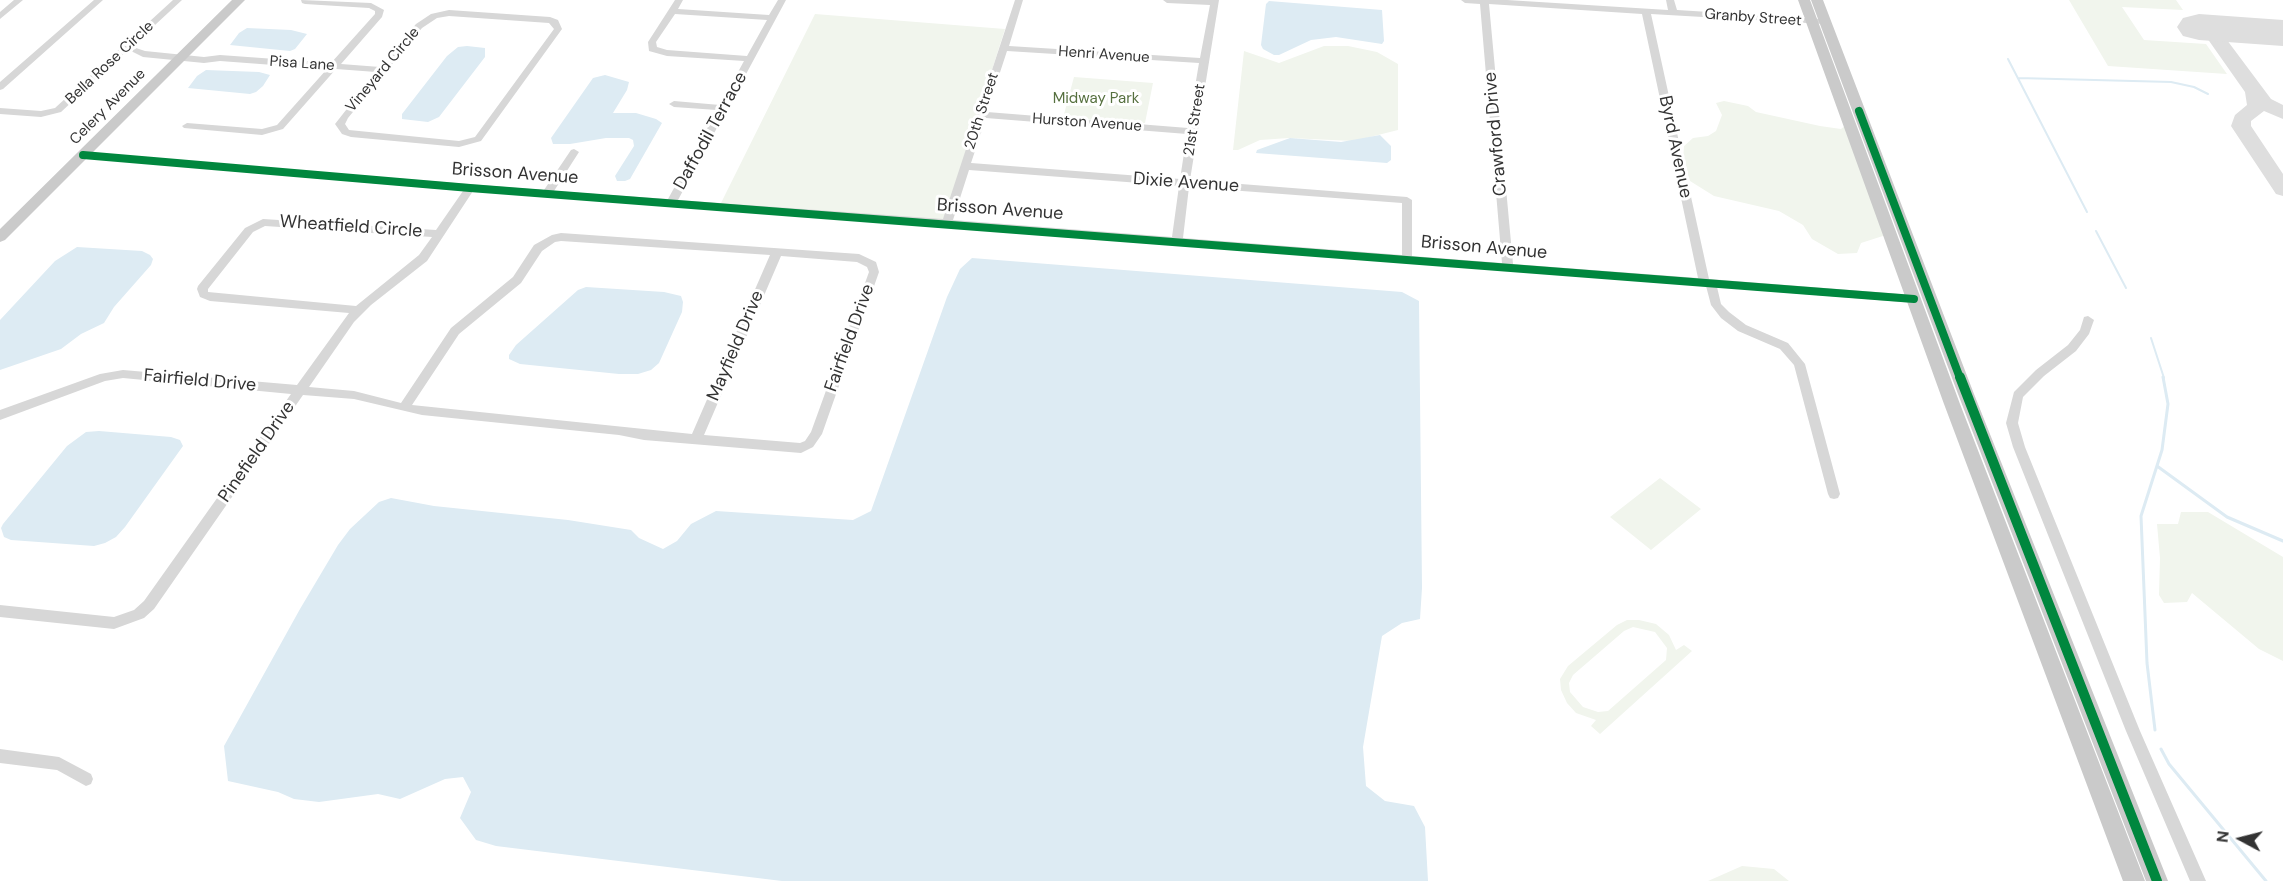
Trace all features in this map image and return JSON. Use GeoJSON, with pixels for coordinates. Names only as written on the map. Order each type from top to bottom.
{"type":"FeatureCollection","features":[{"type":"Feature","properties":{"kind":"main road","name":"Celery Avenue"},"geometry":{"type":"LineString","coordinates":[[0,237],[239,0]]}},
{"type":"Feature","properties":{"kind":"main road"},"geometry":{"type":"LineString","coordinates":[[1804,0],[1819,22],[2157,881]]}},
{"type":"Feature","properties":{"kind":"main road"},"geometry":{"type":"LineString","coordinates":[[1817,0],[1819,22],[1914,299],[2134,881]]}},
{"type":"Feature","properties":{"kind":"street"},"geometry":{"type":"LineString","coordinates":[[0,16],[19,0]]}},
{"type":"Feature","properties":{"kind":"street"},"geometry":{"type":"LineString","coordinates":[[0,87],[99,0]]}},
{"type":"Feature","properties":{"kind":"street","name":"Bella Rose Circle"},"geometry":{"type":"LineString","coordinates":[[0,111],[41,114],[58,110],[178,0]]}},
{"type":"Feature","properties":{"kind":"street","name":"Daffodil Terrace"},"geometry":{"type":"LineString","coordinates":[[679,0],[652,42],[652,49],[667,53],[749,59]]}},
{"type":"Feature","properties":{"kind":"street","name":"Daffodil Terrace"},"geometry":{"type":"LineString","coordinates":[[672,202],[782,0]]}},
{"type":"Feature","properties":{"kind":"street","name":"20th Street"},"geometry":{"type":"LineString","coordinates":[[948,223],[964,166],[1019,0]]}},
{"type":"Feature","properties":{"kind":"street"},"geometry":{"type":"LineString","coordinates":[[1167,0],[1215,2]]}},
{"type":"Feature","properties":{"kind":"street","name":"Granby Street"},"geometry":{"type":"LineString","coordinates":[[1465,0],[1540,2],[1646,12],[1819,22]]}},
{"type":"Feature","properties":{"kind":"street"},"geometry":{"type":"LineString","coordinates":[[1670,0],[1673,13]]}},
{"type":"Feature","properties":{"kind":"street"},"geometry":{"type":"LineString","coordinates":[[187,126],[262,132],[280,127],[379,15],[380,10],[371,6],[304,1]]}},
{"type":"Feature","properties":{"kind":"street","name":"Crawford Drive"},"geometry":{"type":"LineString","coordinates":[[1484,1],[1508,266]]}},
{"type":"Feature","properties":{"kind":"street","name":"21st Street"},"geometry":{"type":"LineString","coordinates":[[1177,241],[1187,183],[1192,131],[1215,2]]}},
{"type":"Feature","properties":{"kind":"street"},"geometry":{"type":"LineString","coordinates":[[672,11],[773,18]]}},
{"type":"Feature","properties":{"kind":"street","name":"Byrd Avenue"},"geometry":{"type":"LineString","coordinates":[[1646,12],[1707,282],[1716,304],[1725,315],[1742,328],[1784,346],[1799,364],[1834,494]]}},
{"type":"Feature","properties":{"kind":"street","name":"Vineyard Circle"},"geometry":{"type":"LineString","coordinates":[[461,14],[550,20],[557,25],[558,29],[483,135],[468,143],[345,132],[340,124],[344,117],[383,70],[419,26],[434,16],[461,14]]}},
{"type":"Feature","properties":{"kind":"street","name":"Henri Avenue"},"geometry":{"type":"LineString","coordinates":[[1003,48],[1205,61]]}},
{"type":"Feature","properties":{"kind":"street","name":"Pisa Lane"},"geometry":{"type":"LineString","coordinates":[[124,50],[143,54],[184,55],[204,60],[220,58],[383,70]]}},
{"type":"Feature","properties":{"kind":"street"},"geometry":{"type":"LineString","coordinates":[[674,104],[724,108]]}},
{"type":"Feature","properties":{"kind":"street","name":"Hurston Avenue"},"geometry":{"type":"LineString","coordinates":[[982,115],[1192,131]]}},
{"type":"Feature","properties":{"kind":"street"},"geometry":{"type":"LineString","coordinates":[[547,193],[574,152]]}},
{"type":"Feature","properties":{"kind":"street","name":"Brisson Avenue"},"geometry":{"type":"LineString","coordinates":[[83,155],[470,188],[1407,258],[1914,299]]}},
{"type":"Feature","properties":{"kind":"street","name":"Dixie Avenue"},"geometry":{"type":"LineString","coordinates":[[964,166],[1407,200],[1407,258]]}},
{"type":"Feature","properties":{"kind":"street","name":"Pinefield Drive"},"geometry":{"type":"LineString","coordinates":[[0,611],[114,623],[140,615],[357,310],[417,264],[429,251],[470,188]]}},
{"type":"Feature","properties":{"kind":"street","name":"Wheatfield Circle"},"geometry":{"type":"LineString","coordinates":[[357,310],[210,297],[204,294],[202,288],[249,230],[262,222],[438,234]]}},
{"type":"Feature","properties":{"kind":"street","name":"Fairfield Drive"},"geometry":{"type":"LineString","coordinates":[[0,415],[114,375],[300,390],[365,397],[405,408],[696,440],[793,448],[809,444],[816,435],[874,272],[872,265],[859,258],[561,237],[552,239],[538,248],[517,280],[455,331],[405,408]]}},
{"type":"Feature","properties":{"kind":"street","name":"Mayfield Drive"},"geometry":{"type":"LineString","coordinates":[[696,440],[777,252]]}},
{"type":"Feature","properties":{"kind":"street"},"geometry":{"type":"LineString","coordinates":[[2088,320],[2085,331],[2072,348],[2040,373],[2018,395],[2012,423],[2019,447],[2133,731],[2198,881]]}},
{"type":"Feature","properties":{"kind":"street"},"geometry":{"type":"LineString","coordinates":[[0,756],[59,764],[86,779]]}},
{"type":"Feature","properties":{"kind":"green space"},"geometry":{"type":"Polygon","coordinates":[[[2069,0],[2176,0],[2183,10],[2122,7],[2144,40],[2206,44],[2227,74],[2108,66],[2069,0]]]}},
{"type":"Feature","properties":{"kind":"green space"},"geometry":{"type":"Polygon","coordinates":[[[815,14],[1005,29],[944,220],[721,203],[815,14]]]}},
{"type":"Feature","properties":{"kind":"green space"},"geometry":{"type":"Polygon","coordinates":[[[1324,46],[1348,46],[1377,52],[1398,64],[1398,130],[1354,141],[1289,138],[1260,140],[1233,150],[1244,51],[1279,63],[1324,46]]]}},
{"type":"Feature","properties":{"kind":"green space","name":"Midway Park"},"geometry":{"type":"Polygon","coordinates":[[[1074,77],[1153,83],[1145,123],[1063,118],[1074,77]]]}},
{"type":"Feature","properties":{"kind":"green space"},"geometry":{"type":"Polygon","coordinates":[[[1724,101],[1748,106],[1756,112],[1820,126],[1841,129],[1846,125],[1886,235],[1861,243],[1857,253],[1838,254],[1812,239],[1803,225],[1779,211],[1714,196],[1690,181],[1683,160],[1684,146],[1693,138],[1708,136],[1716,131],[1722,115],[1716,103],[1724,101]]]}},
{"type":"Feature","properties":{"kind":"green space"},"geometry":{"type":"Polygon","coordinates":[[[1660,478],[1701,509],[1651,550],[1610,517],[1660,478]]]}},
{"type":"Feature","properties":{"kind":"green space"},"geometry":{"type":"Polygon","coordinates":[[[2181,512],[2208,512],[2283,557],[2283,661],[2259,649],[2192,593],[2187,602],[2164,603],[2159,595],[2160,558],[2157,524],[2178,524],[2181,512]]]}},
{"type":"Feature","properties":{"kind":"green space"},"geometry":{"type":"Polygon","coordinates":[[[1627,620],[1656,624],[1669,635],[1676,650],[1684,645],[1692,651],[1600,734],[1591,726],[1596,720],[1576,713],[1567,703],[1561,690],[1560,679],[1568,666],[1617,625],[1627,620]],[[1633,627],[1624,631],[1573,675],[1569,683],[1570,692],[1583,707],[1598,712],[1608,711],[1666,660],[1667,648],[1655,632],[1633,627]]]}},
{"type":"Feature","properties":{"kind":"green space"},"geometry":{"type":"Polygon","coordinates":[[[1742,866],[1774,869],[1789,881],[1708,881],[1742,866]]]}},
{"type":"Feature","properties":{"kind":"shaded area"},"geometry":{"type":"Polygon","coordinates":[[[1269,1],[1382,10],[1384,41],[1382,44],[1336,37],[1311,40],[1279,55],[1274,55],[1263,49],[1261,45],[1266,4],[1269,1]]]}},
{"type":"Feature","properties":{"kind":"shaded area"},"geometry":{"type":"Polygon","coordinates":[[[247,28],[291,30],[307,34],[295,49],[290,51],[230,45],[239,33],[247,28]]]}},
{"type":"Feature","properties":{"kind":"shaded area"},"geometry":{"type":"Polygon","coordinates":[[[458,47],[485,48],[485,57],[439,117],[428,122],[402,119],[402,114],[447,56],[458,47]]]}},
{"type":"Feature","properties":{"kind":"shaded area"},"geometry":{"type":"Polygon","coordinates":[[[206,70],[259,72],[270,75],[263,86],[250,94],[188,88],[197,76],[206,70]]]}},
{"type":"Feature","properties":{"kind":"shaded area"},"geometry":{"type":"Polygon","coordinates":[[[605,75],[629,82],[627,90],[613,113],[636,113],[662,123],[630,179],[625,181],[617,181],[615,176],[634,146],[633,140],[606,138],[570,144],[553,144],[551,138],[593,78],[605,75]]]}},
{"type":"Feature","properties":{"kind":"shaded area"},"geometry":{"type":"Polygon","coordinates":[[[1380,135],[1391,146],[1391,160],[1387,163],[1256,153],[1257,150],[1290,138],[1341,142],[1380,135]]]}},
{"type":"Feature","properties":{"kind":"shaded area"},"geometry":{"type":"Polygon","coordinates":[[[77,247],[142,251],[153,259],[151,265],[114,307],[104,323],[81,334],[61,349],[0,370],[0,320],[55,261],[77,247]]]}},
{"type":"Feature","properties":{"kind":"shaded area"},"geometry":{"type":"Polygon","coordinates":[[[972,258],[1402,292],[1419,301],[1422,588],[1420,619],[1402,623],[1382,636],[1363,747],[1366,786],[1385,801],[1414,806],[1425,827],[1428,881],[782,881],[496,846],[476,840],[460,818],[471,792],[463,777],[445,779],[400,799],[378,794],[319,802],[294,799],[278,792],[228,781],[224,746],[338,545],[350,529],[379,502],[391,498],[434,506],[568,520],[631,530],[639,538],[663,549],[677,541],[691,524],[716,511],[853,520],[871,511],[947,297],[960,269],[972,258]]]}},
{"type":"Feature","properties":{"kind":"shaded area"},"geometry":{"type":"Polygon","coordinates":[[[586,287],[664,292],[681,296],[682,312],[659,363],[651,370],[638,374],[619,374],[520,364],[509,359],[516,345],[578,290],[586,287]]]}},
{"type":"Feature","properties":{"kind":"shaded area"},"geometry":{"type":"Polygon","coordinates":[[[86,432],[171,437],[180,440],[183,446],[125,527],[116,537],[105,543],[94,546],[11,540],[4,537],[1,528],[3,524],[67,446],[86,432]]]}},
{"type":"Feature","properties":{"kind":"waterway"},"geometry":{"type":"LineString","coordinates":[[2008,59],[2087,212]]}},
{"type":"Feature","properties":{"kind":"waterway"},"geometry":{"type":"LineString","coordinates":[[2018,78],[2171,82],[2194,87],[2208,94]]}},
{"type":"Feature","properties":{"kind":"waterway"},"geometry":{"type":"LineString","coordinates":[[2096,231],[2126,288]]}},
{"type":"Feature","properties":{"kind":"waterway"},"geometry":{"type":"LineString","coordinates":[[2151,338],[2164,378]]}},
{"type":"Feature","properties":{"kind":"waterway"},"geometry":{"type":"LineString","coordinates":[[2155,730],[2147,663],[2141,516],[2162,450],[2168,404],[2163,377]]}},
{"type":"Feature","properties":{"kind":"waterway"},"geometry":{"type":"LineString","coordinates":[[2157,466],[2227,517],[2283,541]]}},
{"type":"Feature","properties":{"kind":"waterway"},"geometry":{"type":"LineString","coordinates":[[2161,749],[2169,764],[2266,881]]}},
{"type":"Feature","properties":{"kind":"taxiway"},"geometry":{"type":"LineString","coordinates":[[2209,28],[2254,92],[2257,107],[2242,119],[2241,126],[2283,189]]}},
{"type":"Feature","properties":{"kind":"taxiway"},"geometry":{"type":"LineString","coordinates":[[2252,89],[2264,103],[2283,113]]}},
{"type":"Feature","properties":{"kind":"runway"},"geometry":{"type":"LineString","coordinates":[[2199,27],[2283,33]]}},
{"type":"Feature","properties":{"kind":"cycle path"},"geometry":{"type":"LineString","coordinates":[[1859,111],[1966,394],[2157,881]]}},
{"type":"Feature","properties":{"kind":"cycle path"},"geometry":{"type":"LineString","coordinates":[[83,155],[470,188],[1914,299]]}}]}
